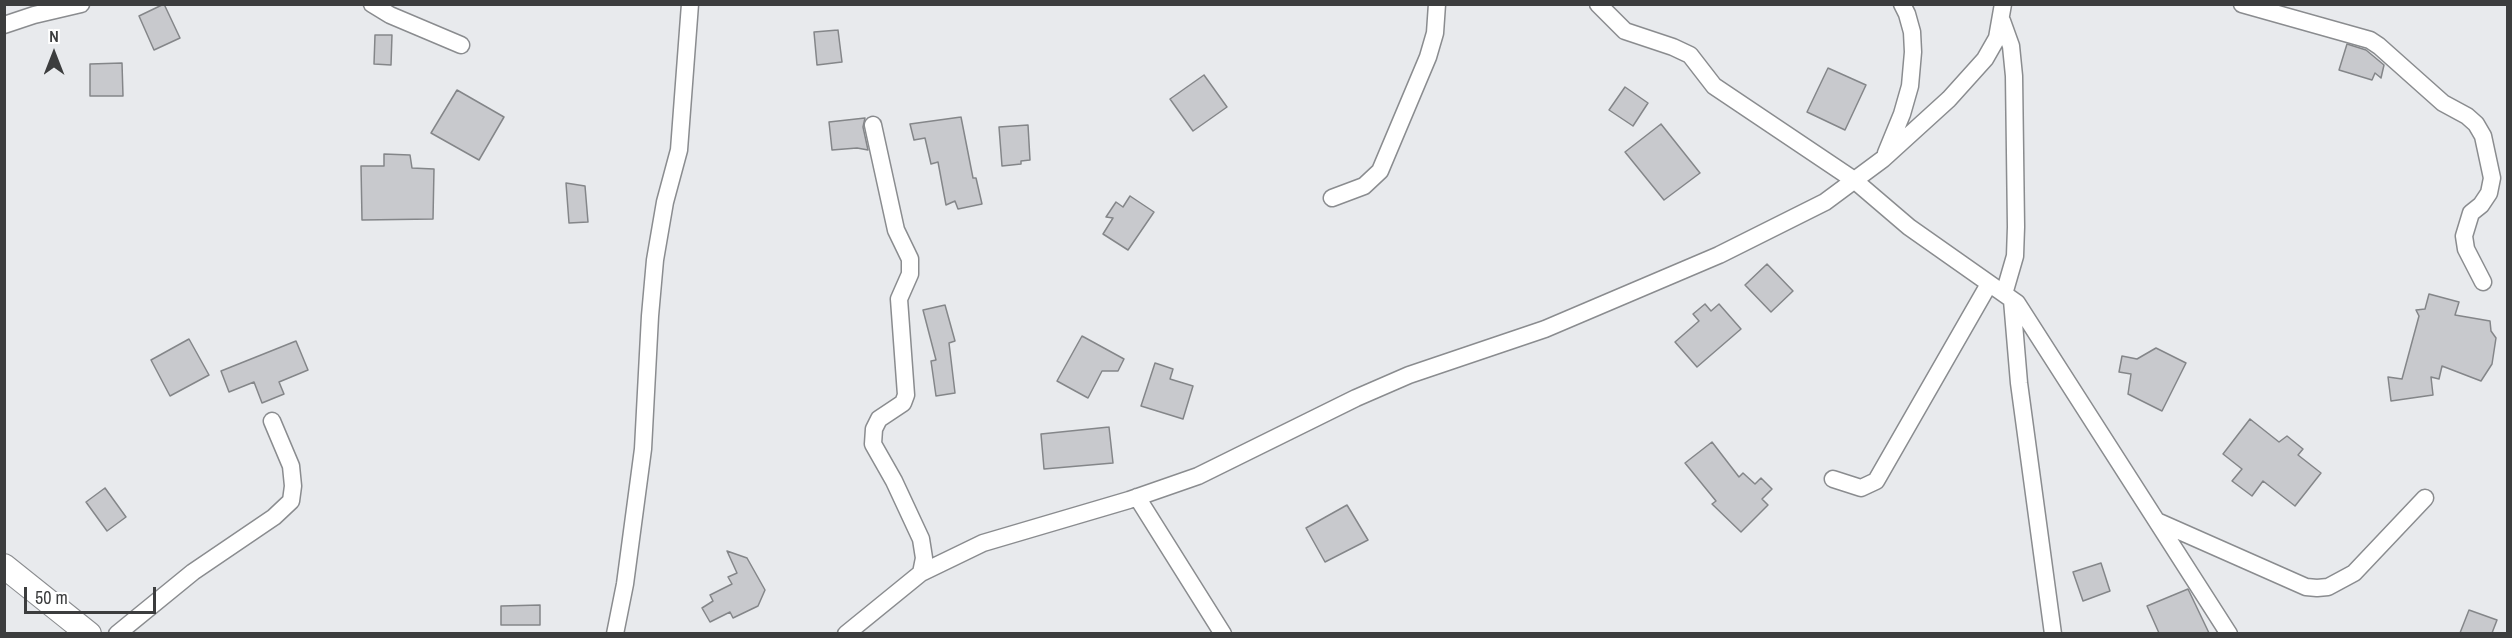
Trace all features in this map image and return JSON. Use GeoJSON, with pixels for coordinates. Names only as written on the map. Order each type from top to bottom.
{"type":"FeatureCollection","features":[{"type":"Feature","properties":{"kind":"main road"},"geometry":{"type":"LineString","coordinates":[[4,567],[89,633]]}},
{"type":"Feature","properties":{"kind":"street"},"geometry":{"type":"LineString","coordinates":[[4,25],[81,4]]}},
{"type":"Feature","properties":{"kind":"street"},"geometry":{"type":"LineString","coordinates":[[372,4],[390,15],[461,45]]}},
{"type":"Feature","properties":{"kind":"street"},"geometry":{"type":"LineString","coordinates":[[615,633],[643,449],[655,260],[665,202],[679,150],[690,4]]}},
{"type":"Feature","properties":{"kind":"street"},"geometry":{"type":"LineString","coordinates":[[1332,198],[1364,186],[1380,171],[1431,51],[1437,4]]}},
{"type":"Feature","properties":{"kind":"street"},"geometry":{"type":"LineString","coordinates":[[1598,4],[1625,31],[1690,55],[1714,86],[1854,180],[1910,227],[2017,303],[2229,633]]}},
{"type":"Feature","properties":{"kind":"street"},"geometry":{"type":"LineString","coordinates":[[1883,159],[1902,114],[1910,86],[1912,32],[1902,4]]}},
{"type":"Feature","properties":{"kind":"street"},"geometry":{"type":"LineString","coordinates":[[2242,4],[2370,40],[2443,103],[2476,124],[2484,136],[2492,178],[2489,193],[2481,205],[2471,213],[2464,236],[2466,249],[2483,282]]}},
{"type":"Feature","properties":{"kind":"street"},"geometry":{"type":"LineString","coordinates":[[846,633],[921,573],[983,543],[1137,497],[1198,476],[1356,398],[1409,375],[1545,329],[1719,255],[1825,202],[1883,159],[1949,99],[1985,59],[1997,38],[2002,13]]}},
{"type":"Feature","properties":{"kind":"street"},"geometry":{"type":"LineString","coordinates":[[2002,13],[2011,46],[2014,76],[2016,227],[2015,256],[2008,297],[2053,633]]}},
{"type":"Feature","properties":{"kind":"street"},"geometry":{"type":"LineString","coordinates":[[873,125],[896,230],[910,259],[910,274],[899,299],[906,395],[903,402],[879,419],[874,429],[873,444],[878,458],[894,482],[921,539],[924,558],[921,573]]}},
{"type":"Feature","properties":{"kind":"street"},"geometry":{"type":"LineString","coordinates":[[1833,479],[1861,489],[1876,481],[1989,284]]}},
{"type":"Feature","properties":{"kind":"street"},"geometry":{"type":"LineString","coordinates":[[117,633],[193,572],[274,517],[291,501],[293,486],[291,466],[272,421]]}},
{"type":"Feature","properties":{"kind":"street"},"geometry":{"type":"LineString","coordinates":[[1137,497],[1223,633]]}},
{"type":"Feature","properties":{"kind":"street"},"geometry":{"type":"LineString","coordinates":[[2159,522],[2306,587],[2317,588],[2328,587],[2354,573],[2425,498]]}},
{"type":"Feature","properties":{"kind":"building"},"geometry":{"type":"Polygon","coordinates":[[[164,4],[180,38],[154,50],[139,16],[164,4]]]}},
{"type":"Feature","properties":{"kind":"building"},"geometry":{"type":"Polygon","coordinates":[[[838,30],[842,62],[817,65],[814,32],[838,30]]]}},
{"type":"Feature","properties":{"kind":"building"},"geometry":{"type":"Polygon","coordinates":[[[375,35],[392,35],[391,65],[374,64],[375,35]]]}},
{"type":"Feature","properties":{"kind":"building"},"geometry":{"type":"Polygon","coordinates":[[[2347,44],[2366,50],[2384,65],[2381,78],[2375,73],[2372,80],[2339,70],[2347,44]]]}},
{"type":"Feature","properties":{"kind":"building"},"geometry":{"type":"Polygon","coordinates":[[[122,63],[123,96],[90,96],[90,64],[122,63]]]}},
{"type":"Feature","properties":{"kind":"building"},"geometry":{"type":"Polygon","coordinates":[[[1828,68],[1866,85],[1845,130],[1807,112],[1828,68]]]}},
{"type":"Feature","properties":{"kind":"building"},"geometry":{"type":"Polygon","coordinates":[[[1204,75],[1227,107],[1193,131],[1170,99],[1204,75]]]}},
{"type":"Feature","properties":{"kind":"building"},"geometry":{"type":"Polygon","coordinates":[[[1625,87],[1648,103],[1633,126],[1609,110],[1625,87]]]}},
{"type":"Feature","properties":{"kind":"building"},"geometry":{"type":"Polygon","coordinates":[[[457,90],[504,117],[479,160],[431,133],[457,90]]]}},
{"type":"Feature","properties":{"kind":"building"},"geometry":{"type":"Polygon","coordinates":[[[961,117],[973,178],[976,178],[982,204],[958,209],[955,201],[946,205],[938,162],[931,164],[925,138],[914,140],[910,124],[961,117]]]}},
{"type":"Feature","properties":{"kind":"building"},"geometry":{"type":"Polygon","coordinates":[[[865,118],[863,127],[868,150],[857,148],[832,150],[829,122],[865,118]]]}},
{"type":"Feature","properties":{"kind":"building"},"geometry":{"type":"Polygon","coordinates":[[[1661,124],[1700,173],[1664,200],[1625,152],[1661,124]]]}},
{"type":"Feature","properties":{"kind":"building"},"geometry":{"type":"Polygon","coordinates":[[[1028,125],[1030,160],[1021,161],[1021,164],[1002,166],[999,127],[1028,125]]]}},
{"type":"Feature","properties":{"kind":"building"},"geometry":{"type":"Polygon","coordinates":[[[384,154],[410,155],[412,168],[434,169],[433,219],[362,220],[361,166],[384,166],[384,154]]]}},
{"type":"Feature","properties":{"kind":"building"},"geometry":{"type":"Polygon","coordinates":[[[566,183],[585,186],[588,222],[569,223],[566,183]]]}},
{"type":"Feature","properties":{"kind":"building"},"geometry":{"type":"Polygon","coordinates":[[[1130,196],[1154,212],[1128,250],[1103,234],[1113,218],[1106,217],[1116,202],[1123,207],[1130,196]]]}},
{"type":"Feature","properties":{"kind":"building"},"geometry":{"type":"Polygon","coordinates":[[[1767,264],[1793,291],[1771,312],[1745,285],[1767,264]]]}},
{"type":"Feature","properties":{"kind":"building"},"geometry":{"type":"Polygon","coordinates":[[[2429,294],[2459,302],[2455,315],[2490,321],[2491,331],[2496,338],[2492,364],[2481,381],[2442,366],[2439,379],[2431,377],[2433,395],[2391,401],[2388,377],[2402,379],[2419,316],[2416,310],[2425,309],[2429,294]]]}},
{"type":"Feature","properties":{"kind":"building"},"geometry":{"type":"Polygon","coordinates":[[[1705,304],[1711,311],[1719,304],[1741,329],[1697,367],[1675,342],[1699,321],[1693,314],[1705,304]]]}},
{"type":"Feature","properties":{"kind":"building"},"geometry":{"type":"Polygon","coordinates":[[[945,305],[955,341],[949,343],[955,393],[936,396],[931,361],[936,360],[923,310],[945,305]]]}},
{"type":"Feature","properties":{"kind":"building"},"geometry":{"type":"Polygon","coordinates":[[[1082,336],[1124,359],[1118,371],[1102,371],[1088,398],[1057,381],[1082,336]]]}},
{"type":"Feature","properties":{"kind":"building"},"geometry":{"type":"Polygon","coordinates":[[[189,339],[209,375],[170,396],[151,360],[189,339]]]}},
{"type":"Feature","properties":{"kind":"building"},"geometry":{"type":"Polygon","coordinates":[[[296,341],[308,370],[279,382],[284,394],[262,403],[254,382],[229,392],[221,371],[296,341]]]}},
{"type":"Feature","properties":{"kind":"building"},"geometry":{"type":"Polygon","coordinates":[[[2156,348],[2186,363],[2162,411],[2128,394],[2131,374],[2119,372],[2122,356],[2137,359],[2156,348]]]}},
{"type":"Feature","properties":{"kind":"building"},"geometry":{"type":"Polygon","coordinates":[[[1155,363],[1173,369],[1170,379],[1193,386],[1183,419],[1141,406],[1155,363]]]}},
{"type":"Feature","properties":{"kind":"building"},"geometry":{"type":"Polygon","coordinates":[[[2250,419],[2279,442],[2287,436],[2303,449],[2298,455],[2321,473],[2295,506],[2263,481],[2252,496],[2232,481],[2242,469],[2223,454],[2250,419]]]}},
{"type":"Feature","properties":{"kind":"building"},"geometry":{"type":"Polygon","coordinates":[[[1109,427],[1113,463],[1044,469],[1041,434],[1109,427]]]}},
{"type":"Feature","properties":{"kind":"building"},"geometry":{"type":"Polygon","coordinates":[[[1712,442],[1739,477],[1743,473],[1755,484],[1761,478],[1772,489],[1762,499],[1768,505],[1741,532],[1712,504],[1716,501],[1685,463],[1712,442]]]}},
{"type":"Feature","properties":{"kind":"building"},"geometry":{"type":"Polygon","coordinates":[[[105,488],[126,517],[107,531],[86,502],[105,488]]]}},
{"type":"Feature","properties":{"kind":"building"},"geometry":{"type":"Polygon","coordinates":[[[1347,505],[1368,540],[1325,562],[1306,528],[1347,505]]]}},
{"type":"Feature","properties":{"kind":"building"},"geometry":{"type":"Polygon","coordinates":[[[727,551],[747,558],[765,590],[758,606],[733,618],[730,612],[710,622],[702,608],[713,601],[710,595],[732,584],[728,577],[737,573],[727,551]]]}},
{"type":"Feature","properties":{"kind":"building"},"geometry":{"type":"Polygon","coordinates":[[[2101,563],[2110,591],[2083,601],[2073,572],[2101,563]]]}},
{"type":"Feature","properties":{"kind":"building"},"geometry":{"type":"Polygon","coordinates":[[[2188,589],[2209,633],[2159,633],[2147,606],[2188,589]]]}},
{"type":"Feature","properties":{"kind":"building"},"geometry":{"type":"Polygon","coordinates":[[[540,605],[540,625],[501,625],[501,606],[540,605]]]}},
{"type":"Feature","properties":{"kind":"building"},"geometry":{"type":"Polygon","coordinates":[[[2469,610],[2497,620],[2492,633],[2460,633],[2469,610]]]}}]}
